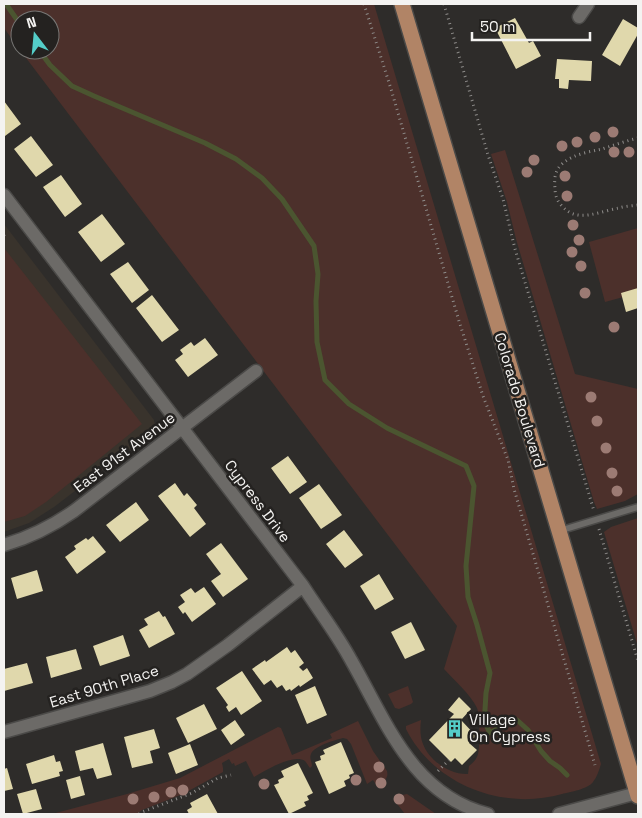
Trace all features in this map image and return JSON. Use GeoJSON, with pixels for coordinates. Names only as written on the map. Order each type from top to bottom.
{"type":"FeatureCollection","features":[{"type":"Feature","properties":{"kind":"main road","name":"Colorado Boulevard"},"geometry":{"type":"LineString","coordinates":[[402,4],[638,795]]}},
{"type":"Feature","properties":{"kind":"street"},"geometry":{"type":"LineString","coordinates":[[579,17],[588,4]]}},
{"type":"Feature","properties":{"kind":"street","name":"Cypress Drive"},"geometry":{"type":"LineString","coordinates":[[4,195],[303,586],[341,642],[403,753],[417,770],[438,789],[459,802],[488,814]]}},
{"type":"Feature","properties":{"kind":"street","name":"East 91st Avenue"},"geometry":{"type":"LineString","coordinates":[[4,545],[45,530],[60,521],[256,371]]}},
{"type":"Feature","properties":{"kind":"street","name":"East 90th Place"},"geometry":{"type":"LineString","coordinates":[[4,732],[150,691],[172,682],[187,674],[228,645],[303,586]]}},
{"type":"Feature","properties":{"kind":"street"},"geometry":{"type":"LineString","coordinates":[[559,814],[638,795]]}},
{"type":"Feature","properties":{"kind":"lane"},"geometry":{"type":"LineString","coordinates":[[559,531],[638,507]]}},
{"type":"Feature","properties":{"kind":"path"},"geometry":{"type":"LineString","coordinates":[[364,4],[459,321],[483,396],[508,460],[514,489],[595,766]]}},
{"type":"Feature","properties":{"kind":"path"},"geometry":{"type":"LineString","coordinates":[[444,4],[593,507]]}},
{"type":"Feature","properties":{"kind":"path"},"geometry":{"type":"LineString","coordinates":[[638,138],[583,154],[561,164],[557,170],[555,193],[558,202],[565,209],[578,215],[596,214],[620,207],[638,205]]}},
{"type":"Feature","properties":{"kind":"path"},"geometry":{"type":"LineString","coordinates":[[602,540],[638,661]]}},
{"type":"Feature","properties":{"kind":"path"},"geometry":{"type":"LineString","coordinates":[[438,771],[449,760]]}},
{"type":"Feature","properties":{"kind":"path"},"geometry":{"type":"LineString","coordinates":[[139,814],[192,793],[218,778],[231,774]]}},
{"type":"Feature","properties":{"kind":"shaded area"},"geometry":{"type":"Polygon","coordinates":[[[4,4],[374,4],[601,764],[596,778],[591,784],[574,791],[540,798],[517,799],[494,796],[472,789],[452,779],[418,749],[406,726],[421,720],[423,744],[430,756],[441,766],[461,774],[468,774],[469,766],[475,761],[477,756],[479,717],[477,708],[467,693],[444,669],[457,626],[28,60],[60,60],[60,10],[10,10],[10,36],[4,28],[4,4]]]}},
{"type":"Feature","properties":{"kind":"shaded area"},"geometry":{"type":"Polygon","coordinates":[[[505,150],[575,374],[638,389],[638,494],[625,501],[597,509],[594,502],[516,239],[507,202],[491,154],[505,150]]]}},
{"type":"Feature","properties":{"kind":"shaded area"},"geometry":{"type":"Polygon","coordinates":[[[4,224],[154,420],[155,426],[153,431],[54,507],[29,523],[4,532],[4,224]]]}},
{"type":"Feature","properties":{"kind":"shaded area"},"geometry":{"type":"Polygon","coordinates":[[[638,228],[638,293],[605,302],[589,242],[638,228]]]}},
{"type":"Feature","properties":{"kind":"shaded area"},"geometry":{"type":"Polygon","coordinates":[[[4,248],[142,424],[46,502],[25,516],[4,522],[4,248]]]}},
{"type":"Feature","properties":{"kind":"shaded area"},"geometry":{"type":"Polygon","coordinates":[[[638,518],[638,647],[604,532],[611,527],[638,518]]]}},
{"type":"Feature","properties":{"kind":"shaded area"},"geometry":{"type":"Polygon","coordinates":[[[408,686],[413,702],[399,709],[395,708],[388,694],[408,686]]]}},
{"type":"Feature","properties":{"kind":"shaded area"},"geometry":{"type":"Polygon","coordinates":[[[358,721],[373,751],[387,771],[386,778],[377,786],[373,780],[367,784],[351,744],[347,739],[343,738],[316,748],[310,756],[312,766],[310,768],[305,761],[294,759],[279,764],[254,777],[246,761],[235,766],[229,759],[222,763],[223,772],[183,794],[142,810],[137,814],[52,814],[180,778],[278,727],[281,728],[292,755],[332,738],[330,734],[358,721]]]}},
{"type":"Feature","properties":{"kind":"shaded area"},"geometry":{"type":"Polygon","coordinates":[[[407,794],[436,814],[405,814],[394,800],[407,794]]]}},
{"type":"Feature","properties":{"kind":"building"},"geometry":{"type":"Polygon","coordinates":[[[515,18],[529,43],[533,41],[541,56],[516,69],[495,28],[515,18]]]}},
{"type":"Feature","properties":{"kind":"building"},"geometry":{"type":"Polygon","coordinates":[[[623,19],[638,28],[638,34],[620,66],[602,55],[623,19]]]}},
{"type":"Feature","properties":{"kind":"building"},"geometry":{"type":"Polygon","coordinates":[[[557,59],[592,61],[591,81],[569,80],[568,89],[559,88],[559,79],[555,79],[557,59]]]}},
{"type":"Feature","properties":{"kind":"building"},"geometry":{"type":"Polygon","coordinates":[[[4,101],[21,124],[5,136],[4,135],[4,101]]]}},
{"type":"Feature","properties":{"kind":"building"},"geometry":{"type":"Polygon","coordinates":[[[31,136],[53,165],[36,177],[14,149],[31,136]]]}},
{"type":"Feature","properties":{"kind":"building"},"geometry":{"type":"Polygon","coordinates":[[[61,175],[82,204],[65,217],[43,187],[61,175]]]}},
{"type":"Feature","properties":{"kind":"building"},"geometry":{"type":"Polygon","coordinates":[[[102,214],[125,244],[101,262],[78,232],[102,214]]]}},
{"type":"Feature","properties":{"kind":"building"},"geometry":{"type":"Polygon","coordinates":[[[128,262],[149,290],[132,303],[110,274],[128,262]]]}},
{"type":"Feature","properties":{"kind":"building"},"geometry":{"type":"Polygon","coordinates":[[[638,288],[638,308],[626,312],[621,293],[638,288]]]}},
{"type":"Feature","properties":{"kind":"building"},"geometry":{"type":"Polygon","coordinates":[[[152,295],[179,330],[162,342],[136,308],[152,295]]]}},
{"type":"Feature","properties":{"kind":"building"},"geometry":{"type":"Polygon","coordinates":[[[205,338],[218,355],[188,377],[175,360],[183,354],[180,350],[191,342],[194,346],[205,338]]]}},
{"type":"Feature","properties":{"kind":"building"},"geometry":{"type":"Polygon","coordinates":[[[288,456],[307,482],[290,494],[271,468],[288,456]]]}},
{"type":"Feature","properties":{"kind":"building"},"geometry":{"type":"Polygon","coordinates":[[[175,483],[184,496],[187,493],[197,505],[194,508],[206,524],[190,537],[158,496],[175,483]]]}},
{"type":"Feature","properties":{"kind":"building"},"geometry":{"type":"Polygon","coordinates":[[[319,484],[342,515],[321,529],[299,498],[319,484]]]}},
{"type":"Feature","properties":{"kind":"building"},"geometry":{"type":"Polygon","coordinates":[[[136,502],[149,520],[120,542],[106,525],[136,502]]]}},
{"type":"Feature","properties":{"kind":"building"},"geometry":{"type":"Polygon","coordinates":[[[344,530],[363,555],[345,568],[326,544],[344,530]]]}},
{"type":"Feature","properties":{"kind":"building"},"geometry":{"type":"Polygon","coordinates":[[[93,536],[106,552],[77,574],[65,557],[76,549],[74,546],[93,536]]]}},
{"type":"Feature","properties":{"kind":"building"},"geometry":{"type":"Polygon","coordinates":[[[221,543],[248,579],[223,597],[211,581],[221,574],[206,554],[221,543]]]}},
{"type":"Feature","properties":{"kind":"building"},"geometry":{"type":"Polygon","coordinates":[[[37,570],[43,591],[17,599],[11,578],[37,570]]]}},
{"type":"Feature","properties":{"kind":"building"},"geometry":{"type":"Polygon","coordinates":[[[379,574],[394,599],[375,610],[360,586],[379,574]]]}},
{"type":"Feature","properties":{"kind":"building"},"geometry":{"type":"Polygon","coordinates":[[[204,587],[216,604],[192,622],[185,612],[183,614],[178,607],[185,602],[180,595],[191,588],[195,593],[204,587]]]}},
{"type":"Feature","properties":{"kind":"building"},"geometry":{"type":"Polygon","coordinates":[[[159,611],[163,617],[165,616],[175,634],[149,648],[139,630],[148,625],[144,619],[159,611]]]}},
{"type":"Feature","properties":{"kind":"building"},"geometry":{"type":"Polygon","coordinates":[[[411,622],[425,650],[405,659],[391,632],[411,622]]]}},
{"type":"Feature","properties":{"kind":"building"},"geometry":{"type":"Polygon","coordinates":[[[123,635],[130,656],[100,666],[93,646],[123,635]]]}},
{"type":"Feature","properties":{"kind":"building"},"geometry":{"type":"Polygon","coordinates":[[[287,647],[291,653],[295,650],[304,663],[299,667],[303,671],[307,668],[313,678],[291,691],[290,689],[286,691],[282,685],[277,688],[271,680],[264,685],[252,669],[265,660],[266,662],[287,647]]]}},
{"type":"Feature","properties":{"kind":"building"},"geometry":{"type":"Polygon","coordinates":[[[76,649],[82,669],[51,678],[46,657],[76,649]]]}},
{"type":"Feature","properties":{"kind":"building"},"geometry":{"type":"Polygon","coordinates":[[[27,663],[33,683],[4,691],[4,669],[27,663]]]}},
{"type":"Feature","properties":{"kind":"building"},"geometry":{"type":"Polygon","coordinates":[[[242,671],[262,701],[241,715],[236,707],[229,712],[226,707],[228,705],[216,688],[242,671]]]}},
{"type":"Feature","properties":{"kind":"building"},"geometry":{"type":"Polygon","coordinates":[[[315,686],[327,715],[307,724],[295,695],[315,686]]]}},
{"type":"Feature","properties":{"kind":"building","name":"Village On Cypress"},"geometry":{"type":"Polygon","coordinates":[[[459,697],[471,709],[461,720],[476,736],[469,743],[477,750],[462,765],[455,758],[451,762],[429,740],[454,714],[448,710],[459,697]]]}},
{"type":"Feature","properties":{"kind":"building"},"geometry":{"type":"Polygon","coordinates":[[[204,704],[217,729],[188,743],[176,718],[204,704]]]}},
{"type":"Feature","properties":{"kind":"building"},"geometry":{"type":"Polygon","coordinates":[[[235,720],[245,735],[231,745],[221,730],[235,720]]]}},
{"type":"Feature","properties":{"kind":"building"},"geometry":{"type":"Polygon","coordinates":[[[154,729],[160,748],[150,751],[153,763],[132,768],[124,737],[154,729]]]}},
{"type":"Feature","properties":{"kind":"building"},"geometry":{"type":"Polygon","coordinates":[[[341,742],[354,773],[349,775],[350,778],[344,781],[346,786],[329,794],[315,762],[321,760],[320,756],[325,754],[323,750],[341,742]]]}},
{"type":"Feature","properties":{"kind":"building"},"geometry":{"type":"Polygon","coordinates":[[[103,743],[112,775],[97,779],[93,768],[80,771],[75,751],[103,743]]]}},
{"type":"Feature","properties":{"kind":"building"},"geometry":{"type":"Polygon","coordinates":[[[190,744],[198,765],[176,774],[168,753],[190,744]]]}},
{"type":"Feature","properties":{"kind":"building"},"geometry":{"type":"Polygon","coordinates":[[[54,755],[56,762],[60,761],[63,771],[59,772],[60,776],[32,784],[26,764],[54,755]]]}},
{"type":"Feature","properties":{"kind":"building"},"geometry":{"type":"Polygon","coordinates":[[[298,763],[313,793],[307,796],[309,800],[304,802],[306,806],[289,814],[274,785],[279,783],[278,780],[284,777],[281,771],[298,763]]]}},
{"type":"Feature","properties":{"kind":"building"},"geometry":{"type":"Polygon","coordinates":[[[7,768],[13,789],[4,791],[4,769],[7,768]]]}},
{"type":"Feature","properties":{"kind":"building"},"geometry":{"type":"Polygon","coordinates":[[[80,776],[85,795],[71,799],[66,780],[80,776]]]}},
{"type":"Feature","properties":{"kind":"building"},"geometry":{"type":"Polygon","coordinates":[[[36,789],[42,809],[23,814],[17,794],[36,789]]]}},
{"type":"Feature","properties":{"kind":"building"},"geometry":{"type":"Polygon","coordinates":[[[207,794],[218,814],[189,814],[187,810],[192,807],[190,803],[207,794]]]}},
{"type":"Feature","properties":{"kind":"waterway"},"geometry":{"type":"LineString","coordinates":[[6,4],[10,10]]}},
{"type":"Feature","properties":{"kind":"waterway"},"geometry":{"type":"LineString","coordinates":[[46,60],[72,86],[205,143],[236,159],[262,178],[282,199],[314,246],[318,274],[316,301],[317,342],[325,380],[349,404],[387,428],[466,466],[474,486],[466,566],[468,597],[490,673],[486,693],[486,725],[490,733],[509,722],[517,720],[528,730],[541,751],[550,761],[567,775]]}},
{"type":"Feature","properties":{"kind":"place","name":"Village On Cypress"},"geometry":{"type":"Point","coordinates":[455,728]}}]}
